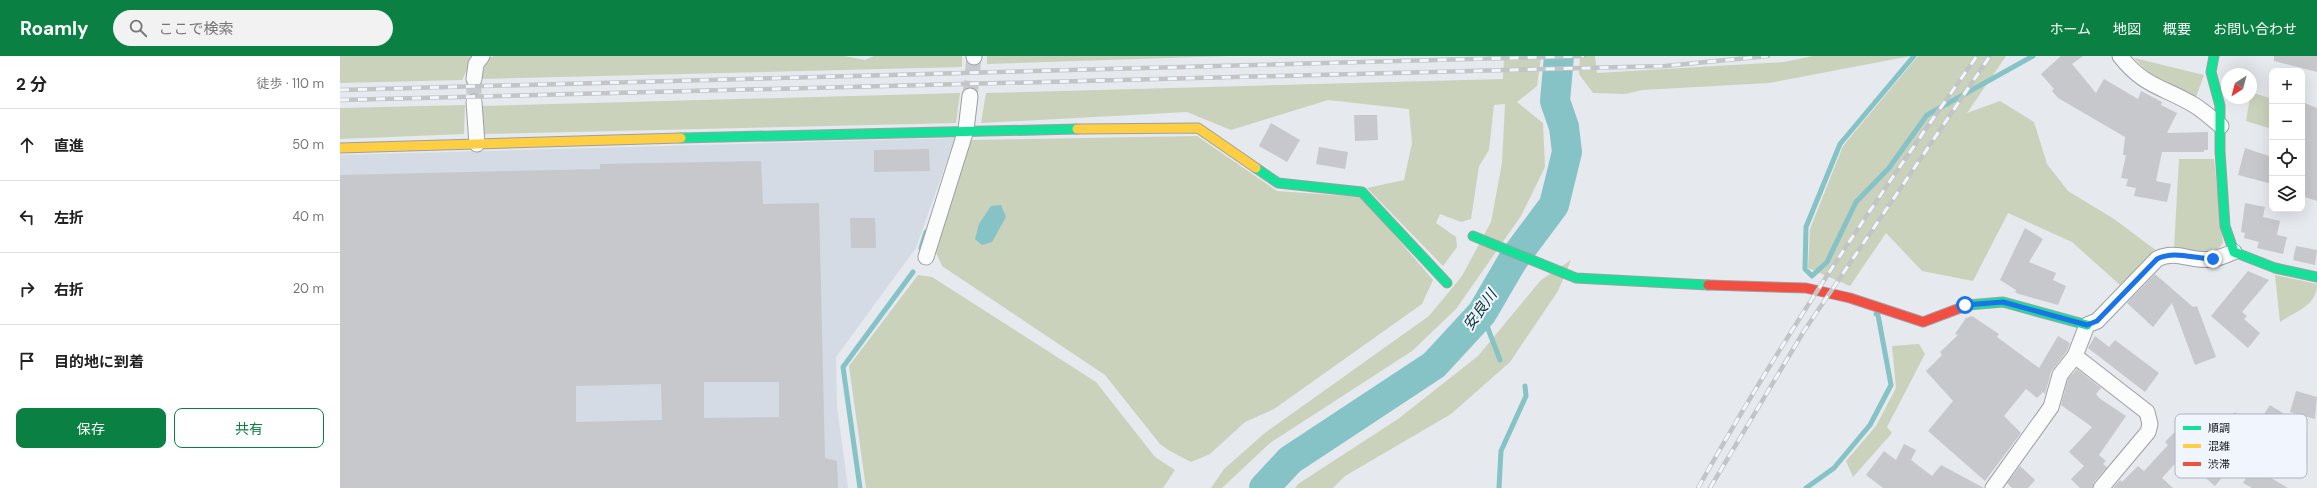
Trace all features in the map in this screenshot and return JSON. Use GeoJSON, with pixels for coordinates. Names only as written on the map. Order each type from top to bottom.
{"type":"FeatureCollection","features":[{"type":"Feature","properties":{"kind":"street"},"geometry":{"type":"LineString","coordinates":[[474,79],[476,64],[482,56]]}},
{"type":"Feature","properties":{"kind":"street"},"geometry":{"type":"LineString","coordinates":[[2120,56],[2130,69],[2153,86],[2194,105],[2221,126]]}},
{"type":"Feature","properties":{"kind":"street"},"geometry":{"type":"LineString","coordinates":[[2214,56],[2211,72],[2220,106],[2220,150],[2225,226],[2234,252],[2248,259],[2289,272],[2317,277]]}},
{"type":"Feature","properties":{"kind":"street"},"geometry":{"type":"LineString","coordinates":[[926,257],[966,130],[970,96]]}},
{"type":"Feature","properties":{"kind":"street"},"geometry":{"type":"LineString","coordinates":[[474,102],[477,144]]}},
{"type":"Feature","properties":{"kind":"street"},"geometry":{"type":"LineString","coordinates":[[340,148],[966,130],[1198,128],[1278,184],[1362,192],[1447,283]]}},
{"type":"Feature","properties":{"kind":"street"},"geometry":{"type":"LineString","coordinates":[[1476,238],[1576,278],[1806,288],[1850,298],[1923,322],[1965,305],[2003,302],[2087,325],[2097,321],[2157,259],[2166,254],[2198,259],[2213,259],[2234,252]]}},
{"type":"Feature","properties":{"kind":"street"},"geometry":{"type":"LineString","coordinates":[[1993,488],[2042,423],[2051,407],[2060,375],[2075,356],[2087,325]]}},
{"type":"Feature","properties":{"kind":"street"},"geometry":{"type":"LineString","coordinates":[[2075,356],[2147,412],[2150,424],[2148,432],[2101,488]]}},
{"type":"Feature","properties":{"kind":"shaded area"},"geometry":{"type":"Polygon","coordinates":[[[955,138],[916,248],[836,357],[837,406],[848,488],[340,488],[340,155],[955,138]]]}},
{"type":"Feature","properties":{"kind":"green space"},"geometry":{"type":"Polygon","coordinates":[[[340,56],[474,56],[462,80],[340,83],[340,56]]]}},
{"type":"Feature","properties":{"kind":"green space"},"geometry":{"type":"Polygon","coordinates":[[[494,56],[844,56],[865,60],[874,56],[962,56],[962,67],[481,79],[487,59],[494,56]]]}},
{"type":"Feature","properties":{"kind":"green space"},"geometry":{"type":"Polygon","coordinates":[[[987,56],[1229,56],[987,64],[987,56]]]}},
{"type":"Feature","properties":{"kind":"green space"},"geometry":{"type":"Polygon","coordinates":[[[1504,56],[1541,56],[1537,86],[1517,102],[1543,123],[1545,167],[1521,216],[1456,309],[1412,351],[1270,443],[1222,488],[1211,488],[1224,469],[1266,432],[1429,316],[1462,276],[1491,222],[1502,163],[1505,104],[1494,105],[1489,150],[1479,166],[1471,219],[1461,222],[1440,214],[1436,223],[1456,237],[1457,247],[1443,266],[1367,188],[1404,180],[1412,143],[1409,109],[1328,100],[1231,130],[1187,112],[981,123],[986,93],[1503,79],[1504,56]]]}},
{"type":"Feature","properties":{"kind":"green space"},"geometry":{"type":"Polygon","coordinates":[[[1580,56],[1595,56],[1597,73],[1784,62],[1813,56],[1911,56],[1769,83],[1642,90],[1626,94],[1593,93],[1579,74],[1580,56]]]}},
{"type":"Feature","properties":{"kind":"green space"},"geometry":{"type":"Polygon","coordinates":[[[1918,56],[2006,56],[1967,113],[2000,101],[2034,122],[2047,164],[2068,191],[2114,219],[2157,251],[2120,285],[2072,242],[2008,213],[1973,281],[1922,271],[1886,233],[1850,286],[1808,268],[1810,229],[1843,146],[1918,56]]]}},
{"type":"Feature","properties":{"kind":"green space"},"geometry":{"type":"Polygon","coordinates":[[[2134,58],[2204,75],[2196,97],[2160,84],[2134,58]]]}},
{"type":"Feature","properties":{"kind":"green space"},"geometry":{"type":"Polygon","coordinates":[[[960,93],[956,123],[484,134],[482,106],[960,93]]]}},
{"type":"Feature","properties":{"kind":"green space"},"geometry":{"type":"Polygon","coordinates":[[[2257,94],[2269,98],[2269,128],[2246,121],[2249,104],[2257,104],[2257,94]]]}},
{"type":"Feature","properties":{"kind":"green space"},"geometry":{"type":"Polygon","coordinates":[[[465,105],[464,134],[340,139],[340,108],[465,105]]]}},
{"type":"Feature","properties":{"kind":"green space"},"geometry":{"type":"Polygon","coordinates":[[[1197,136],[1277,191],[1362,197],[1433,280],[1422,304],[1274,409],[1245,422],[1210,454],[1191,462],[1160,444],[1105,375],[942,266],[934,248],[969,140],[1197,136]]]}},
{"type":"Feature","properties":{"kind":"green space"},"geometry":{"type":"Polygon","coordinates":[[[2179,159],[2214,159],[2223,243],[2215,253],[2174,248],[2179,159]]]}},
{"type":"Feature","properties":{"kind":"green space"},"geometry":{"type":"Polygon","coordinates":[[[1571,260],[1558,291],[1510,362],[1451,414],[1345,476],[1333,488],[1295,488],[1298,484],[1398,419],[1478,356],[1541,280],[1571,260]]]}},
{"type":"Feature","properties":{"kind":"green space"},"geometry":{"type":"Polygon","coordinates":[[[918,275],[932,277],[1096,382],[1155,457],[1175,470],[1163,488],[866,488],[849,366],[918,275]]]}},
{"type":"Feature","properties":{"kind":"green space"},"geometry":{"type":"Polygon","coordinates":[[[2275,275],[2317,284],[2316,291],[2310,303],[2280,322],[2275,275]]]}},
{"type":"Feature","properties":{"kind":"green space"},"geometry":{"type":"Polygon","coordinates":[[[1919,344],[1925,354],[1887,427],[1892,433],[1853,477],[1846,461],[1876,426],[1896,388],[1892,346],[1919,344]]]}},
{"type":"Feature","properties":{"kind":"water"},"geometry":{"type":"Polygon","coordinates":[[[1001,205],[1006,217],[992,242],[982,245],[975,239],[979,224],[991,206],[1001,205]]]}},
{"type":"Feature","properties":{"kind":"building"},"geometry":{"type":"Polygon","coordinates":[[[2061,56],[2083,56],[2072,64],[2096,93],[2104,79],[2138,99],[2141,91],[2162,102],[2161,105],[2177,113],[2167,133],[2208,132],[2208,150],[2204,150],[2204,152],[2162,152],[2156,181],[2171,184],[2167,202],[2134,196],[2136,188],[2126,186],[2128,179],[2121,178],[2126,155],[2123,155],[2125,137],[2058,98],[2052,91],[2054,89],[2041,74],[2061,56]]]}},
{"type":"Feature","properties":{"kind":"building"},"geometry":{"type":"Polygon","coordinates":[[[2274,56],[2317,56],[2317,72],[2305,68],[2274,61],[2274,56]]]}},
{"type":"Feature","properties":{"kind":"building"},"geometry":{"type":"Polygon","coordinates":[[[2305,103],[2317,108],[2317,201],[2305,197],[2305,103]]]}},
{"type":"Feature","properties":{"kind":"building"},"geometry":{"type":"Polygon","coordinates":[[[1354,115],[1377,115],[1378,140],[1355,141],[1354,115]]]}},
{"type":"Feature","properties":{"kind":"building"},"geometry":{"type":"Polygon","coordinates":[[[1271,123],[1300,140],[1287,162],[1259,146],[1271,123]]]}},
{"type":"Feature","properties":{"kind":"building"},"geometry":{"type":"Polygon","coordinates":[[[1319,147],[1348,152],[1345,169],[1316,164],[1319,147]]]}},
{"type":"Feature","properties":{"kind":"building"},"geometry":{"type":"Polygon","coordinates":[[[2245,148],[2269,156],[2269,183],[2238,175],[2245,148]]]}},
{"type":"Feature","properties":{"kind":"building"},"geometry":{"type":"Polygon","coordinates":[[[929,149],[930,171],[874,172],[874,150],[929,149]]]}},
{"type":"Feature","properties":{"kind":"building"},"geometry":{"type":"Polygon","coordinates":[[[761,161],[763,204],[819,203],[825,458],[837,461],[838,488],[340,488],[340,175],[600,169],[600,164],[761,161]],[[704,382],[704,418],[779,417],[779,382],[704,382]],[[661,384],[576,386],[576,422],[662,420],[661,384]]]}},
{"type":"Feature","properties":{"kind":"building"},"geometry":{"type":"Polygon","coordinates":[[[2245,203],[2265,207],[2263,217],[2280,221],[2277,235],[2287,237],[2283,254],[2257,248],[2259,242],[2244,238],[2245,233],[2241,232],[2245,203]]]}},
{"type":"Feature","properties":{"kind":"building"},"geometry":{"type":"Polygon","coordinates":[[[850,218],[875,218],[876,248],[851,248],[850,218]]]}},
{"type":"Feature","properties":{"kind":"building"},"geometry":{"type":"Polygon","coordinates":[[[2025,228],[2043,239],[2029,262],[2056,273],[2053,280],[2066,286],[2058,305],[2019,294],[2015,292],[2016,290],[2000,280],[2025,228]]]}},
{"type":"Feature","properties":{"kind":"building"},"geometry":{"type":"Polygon","coordinates":[[[2296,246],[2317,250],[2315,265],[2293,260],[2296,246]]]}},
{"type":"Feature","properties":{"kind":"building"},"geometry":{"type":"Polygon","coordinates":[[[2248,271],[2269,280],[2242,312],[2247,316],[2244,319],[2260,333],[2248,348],[2211,316],[2248,271]]]}},
{"type":"Feature","properties":{"kind":"building"},"geometry":{"type":"Polygon","coordinates":[[[2155,274],[2193,307],[2197,306],[2216,357],[2195,365],[2172,303],[2153,327],[2127,303],[2155,274]]]}},
{"type":"Feature","properties":{"kind":"building"},"geometry":{"type":"Polygon","coordinates":[[[1972,316],[1999,334],[1997,337],[2039,368],[2058,336],[2070,343],[2067,351],[2051,372],[2045,394],[2043,392],[2037,398],[2026,389],[2004,416],[2021,433],[1985,481],[1928,431],[1953,401],[1926,371],[1942,355],[1940,352],[1958,335],[1955,334],[1966,318],[1972,316]]]}},
{"type":"Feature","properties":{"kind":"building"},"geometry":{"type":"Polygon","coordinates":[[[2095,336],[2109,347],[2115,340],[2159,373],[2145,392],[2088,348],[2095,336]]]}},
{"type":"Feature","properties":{"kind":"building"},"geometry":{"type":"Polygon","coordinates":[[[2077,369],[2101,388],[2096,394],[2099,398],[2126,416],[2099,455],[2106,461],[2103,464],[2107,467],[2094,482],[2092,488],[2080,488],[2071,479],[2084,466],[2069,452],[2092,427],[2061,405],[2068,379],[2077,369]]]}},
{"type":"Feature","properties":{"kind":"building"},"geometry":{"type":"Polygon","coordinates":[[[2296,391],[2317,397],[2315,419],[2307,417],[2307,414],[2290,412],[2296,391]]]}},
{"type":"Feature","properties":{"kind":"building"},"geometry":{"type":"Polygon","coordinates":[[[2270,405],[2284,414],[2264,414],[2270,405]]]}},
{"type":"Feature","properties":{"kind":"building"},"geometry":{"type":"Polygon","coordinates":[[[2175,432],[2175,464],[2162,478],[2173,488],[2113,488],[2120,480],[2122,482],[2138,466],[2144,471],[2168,445],[2165,442],[2175,432]]]}},
{"type":"Feature","properties":{"kind":"building"},"geometry":{"type":"Polygon","coordinates":[[[1904,444],[1916,450],[1911,460],[1932,476],[1941,465],[1984,488],[1883,488],[1866,475],[1884,451],[1896,460],[1904,444]]]}},
{"type":"Feature","properties":{"kind":"building"},"geometry":{"type":"Polygon","coordinates":[[[2020,466],[2035,480],[2028,488],[2012,488],[2007,483],[2020,466]]]}},
{"type":"Feature","properties":{"kind":"building"},"geometry":{"type":"Polygon","coordinates":[[[2206,478],[2222,478],[2215,486],[2206,478]]]}},
{"type":"Feature","properties":{"kind":"building"},"geometry":{"type":"Polygon","coordinates":[[[2246,478],[2271,478],[2288,488],[2252,488],[2243,483],[2246,478]]]}},
{"type":"Feature","properties":{"kind":"waterway","name":"安良川"},"geometry":{"type":"LineString","coordinates":[[1264,488],[1290,460],[1434,365],[1482,313],[1513,260],[1554,205],[1567,152],[1564,127],[1555,101],[1559,56]]}},
{"type":"Feature","properties":{"kind":"waterway"},"geometry":{"type":"LineString","coordinates":[[1914,56],[1840,144],[1806,227],[1805,269],[1812,276],[1827,262],[1856,202],[1889,168],[1927,115],[2033,56]]}},
{"type":"Feature","properties":{"kind":"waterway"},"geometry":{"type":"LineString","coordinates":[[921,248],[926,232]]}},
{"type":"Feature","properties":{"kind":"waterway"},"geometry":{"type":"LineString","coordinates":[[860,488],[843,367],[913,272]]}},
{"type":"Feature","properties":{"kind":"waterway"},"geometry":{"type":"LineString","coordinates":[[1482,313],[1500,360]]}},
{"type":"Feature","properties":{"kind":"waterway"},"geometry":{"type":"LineString","coordinates":[[1806,488],[1834,468],[1870,425],[1891,385],[1878,315],[1876,314]]}},
{"type":"Feature","properties":{"kind":"waterway"},"geometry":{"type":"LineString","coordinates":[[1499,488],[1501,451],[1526,396],[1525,386]]}},
{"type":"Feature","properties":{"kind":"tunnel"},"geometry":{"type":"LineString","coordinates":[[970,96],[974,57]]}},
{"type":"Feature","properties":{"kind":"tunnel"},"geometry":{"type":"LineString","coordinates":[[474,79],[474,102]]}},
{"type":"Feature","properties":{"kind":"railway"},"geometry":{"type":"LineString","coordinates":[[340,90],[1584,56]]}},
{"type":"Feature","properties":{"kind":"railway"},"geometry":{"type":"LineString","coordinates":[[340,100],[1665,66],[1768,56]]}},
{"type":"Feature","properties":{"kind":"railway"},"geometry":{"type":"LineString","coordinates":[[1698,488],[1730,432],[1797,322],[1903,161],[1977,56]]}},
{"type":"Feature","properties":{"kind":"railway"},"geometry":{"type":"LineString","coordinates":[[1710,488],[1804,331],[1990,56]]}},
{"type":"Feature","properties":{"kind":"traffic: fast"},"geometry":{"type":"LineString","coordinates":[[2214,56],[2211,72],[2220,106],[2220,151],[2225,226],[2234,252],[2275,268],[2317,277]]}},
{"type":"Feature","properties":{"kind":"traffic: fast"},"geometry":{"type":"LineString","coordinates":[[681,138],[1077,129]]}},
{"type":"Feature","properties":{"kind":"traffic: fast"},"geometry":{"type":"LineString","coordinates":[[1256,168],[1278,183],[1362,192],[1447,283]]}},
{"type":"Feature","properties":{"kind":"traffic: fast"},"geometry":{"type":"LineString","coordinates":[[1473,236],[1576,278],[1708,285]]}},
{"type":"Feature","properties":{"kind":"traffic: fast"},"geometry":{"type":"LineString","coordinates":[[1968,305],[2003,302],[2087,325]]}},
{"type":"Feature","properties":{"kind":"traffic: slow"},"geometry":{"type":"LineString","coordinates":[[1077,129],[1198,128],[1256,168]]}},
{"type":"Feature","properties":{"kind":"traffic: slow"},"geometry":{"type":"LineString","coordinates":[[340,148],[681,138]]}},
{"type":"Feature","properties":{"kind":"traffic: jam"},"geometry":{"type":"LineString","coordinates":[[1708,285],[1806,288],[1850,298],[1923,322],[1968,305]]}},
{"type":"Feature","properties":{"kind":"route"},"geometry":{"type":"LineString","coordinates":[[1965,305],[2003,302],[2087,325],[2097,321],[2157,259],[2166,254],[2198,259],[2213,259]]}}]}
